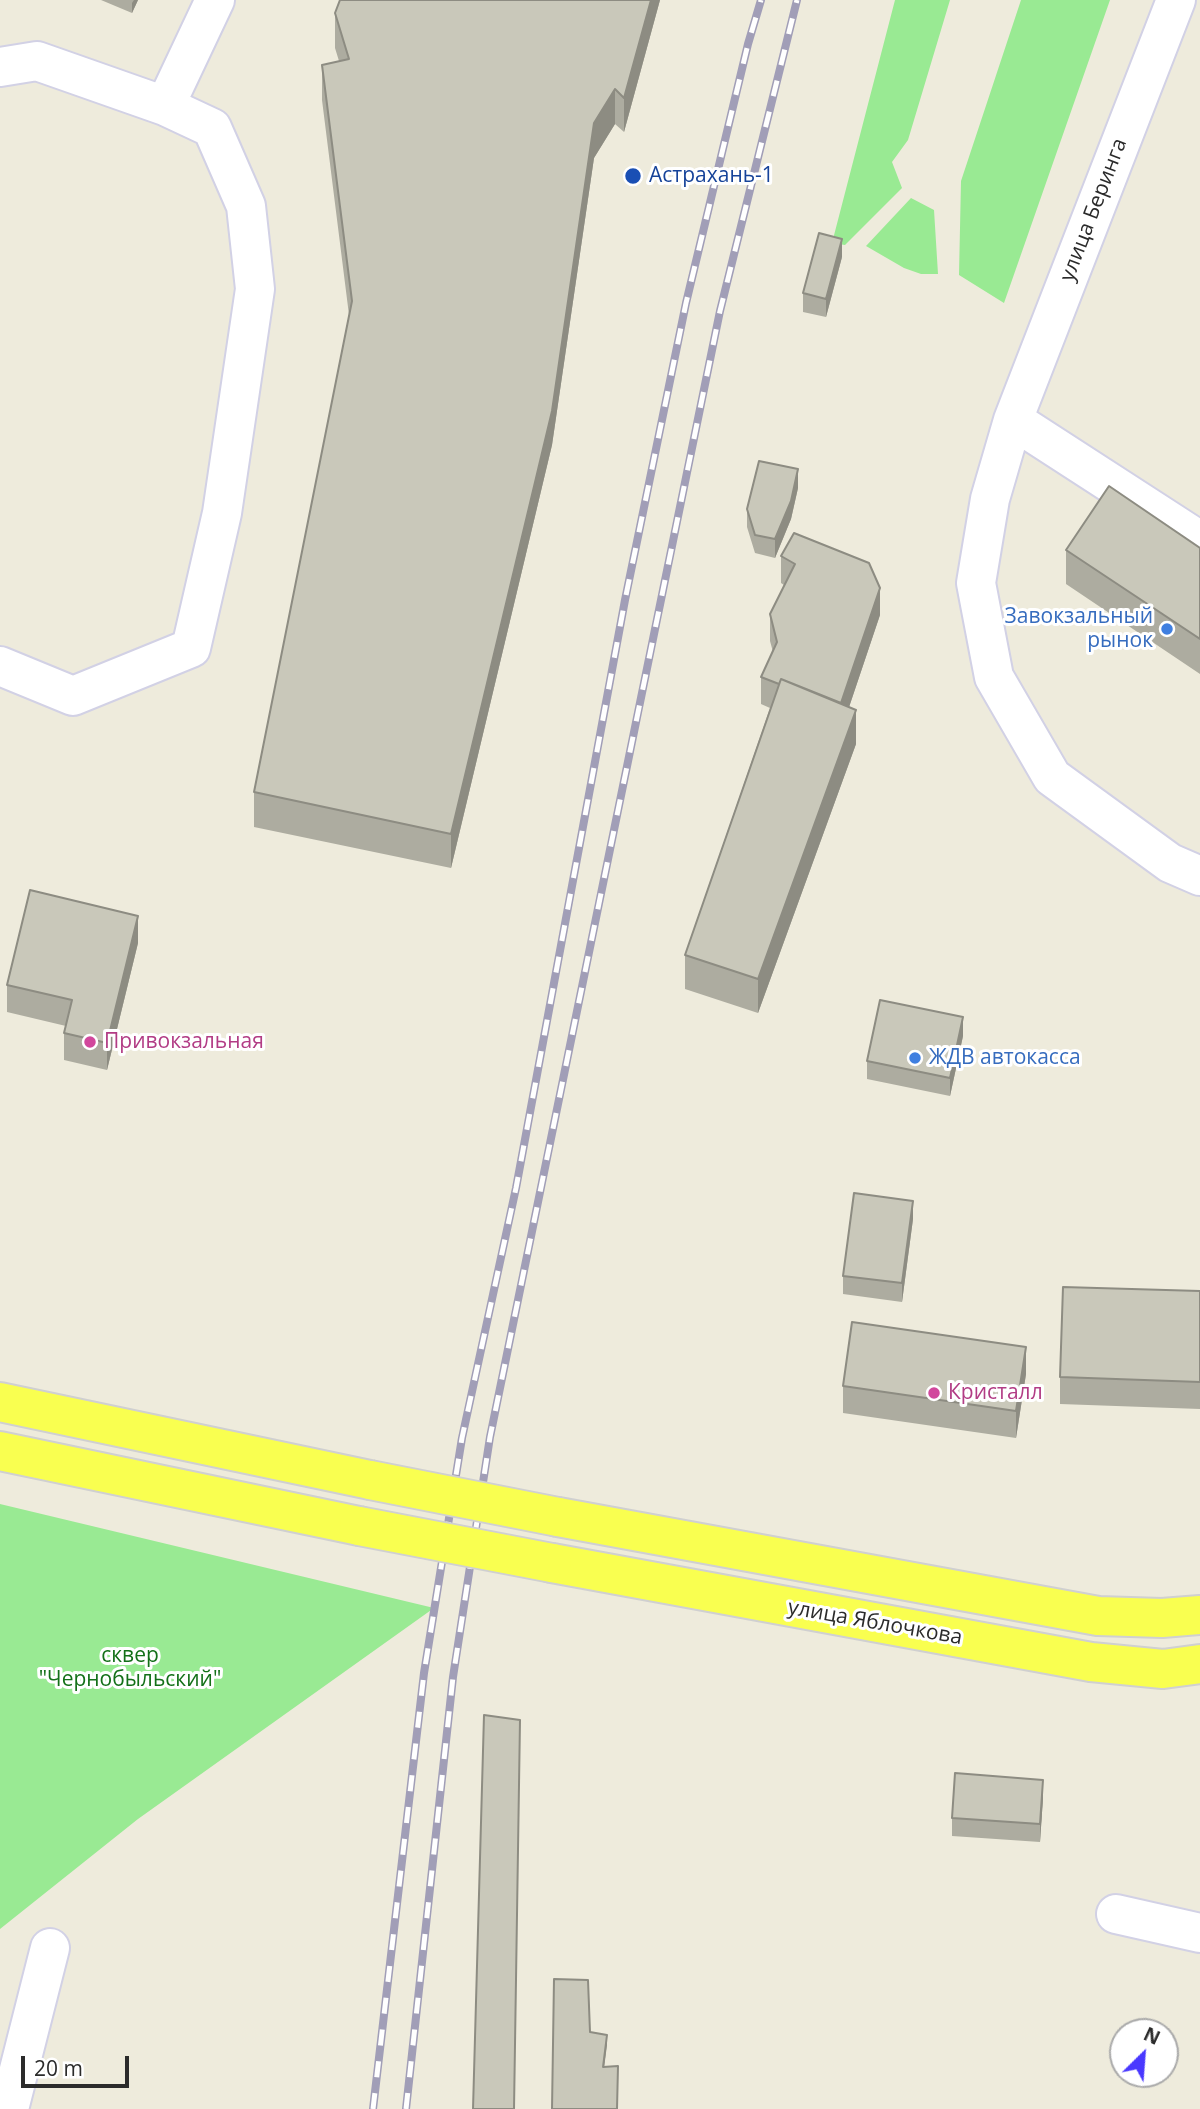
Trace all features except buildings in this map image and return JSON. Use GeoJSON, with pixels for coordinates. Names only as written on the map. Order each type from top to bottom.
{"type":"FeatureCollection","features":[{"type":"Feature","properties":{"kind":"main road"},"geometry":{"type":"LineString","coordinates":[[0,1402],[558,1517],[1098,1616],[1162,1618],[1200,1615]]}},
{"type":"Feature","properties":{"kind":"main road","name":"улица Яблочкова"},"geometry":{"type":"LineString","coordinates":[[0,1451],[359,1526],[1091,1662],[1164,1669],[1200,1664]]}},
{"type":"Feature","properties":{"kind":"street"},"geometry":{"type":"LineString","coordinates":[[193,44],[209,0]]}},
{"type":"Feature","properties":{"kind":"street"},"geometry":{"type":"LineString","coordinates":[[166,106],[215,0]]}},
{"type":"Feature","properties":{"kind":"street","name":"улица Беринга"},"geometry":{"type":"LineString","coordinates":[[1176,0],[1013,420],[990,499],[976,583],[994,677],[1052,777],[1170,863],[1200,876]]}},
{"type":"Feature","properties":{"kind":"street"},"geometry":{"type":"LineString","coordinates":[[0,67],[37,61],[166,106],[212,128],[246,206],[255,289],[222,513],[191,648],[74,696],[0,666]]}},
{"type":"Feature","properties":{"kind":"street"},"geometry":{"type":"LineString","coordinates":[[1013,420],[1200,541]]}},
{"type":"Feature","properties":{"kind":"street"},"geometry":{"type":"LineString","coordinates":[[1116,1914],[1200,1933]]}},
{"type":"Feature","properties":{"kind":"street"},"geometry":{"type":"LineString","coordinates":[[9,2109],[50,1948]]}},
{"type":"Feature","properties":{"kind":"green space"},"geometry":{"type":"Polygon","coordinates":[[[895,0],[950,0],[908,140],[892,162],[902,188],[845,245],[832,243],[895,0]]]}},
{"type":"Feature","properties":{"kind":"green space"},"geometry":{"type":"Polygon","coordinates":[[[1021,0],[1110,0],[1004,303],[959,275],[961,181],[1021,0]]]}},
{"type":"Feature","properties":{"kind":"green space"},"geometry":{"type":"Polygon","coordinates":[[[911,198],[934,210],[938,274],[921,274],[904,268],[866,246],[911,198]]]}},
{"type":"Feature","properties":{"kind":"green space","name":"сквер \"Чернобыльский\""},"geometry":{"type":"Polygon","coordinates":[[[0,1504],[434,1608],[138,1819],[0,1929],[0,1504]]]}},
{"type":"Feature","properties":{"kind":"railway"},"geometry":{"type":"LineString","coordinates":[[373,2109],[424,1673],[462,1438],[516,1188],[625,600],[686,303],[761,0]]}},
{"type":"Feature","properties":{"kind":"railway"},"geometry":{"type":"LineString","coordinates":[[406,2109],[453,1677],[490,1437],[720,311],[797,0]]}},
{"type":"Feature","properties":{"kind":"place","name":"Астрахань-1"},"geometry":{"type":"Point","coordinates":[633,176]}},
{"type":"Feature","properties":{"kind":"place","name":"Завокзальный рынок"},"geometry":{"type":"Point","coordinates":[1167,629]}},
{"type":"Feature","properties":{"kind":"place","name":"Привокзальная"},"geometry":{"type":"Point","coordinates":[90,1042]}},
{"type":"Feature","properties":{"kind":"place","name":"ЖДВ автокасса"},"geometry":{"type":"Point","coordinates":[915,1058]}},
{"type":"Feature","properties":{"kind":"place","name":"Кристалл"},"geometry":{"type":"Point","coordinates":[934,1393]}}]}
